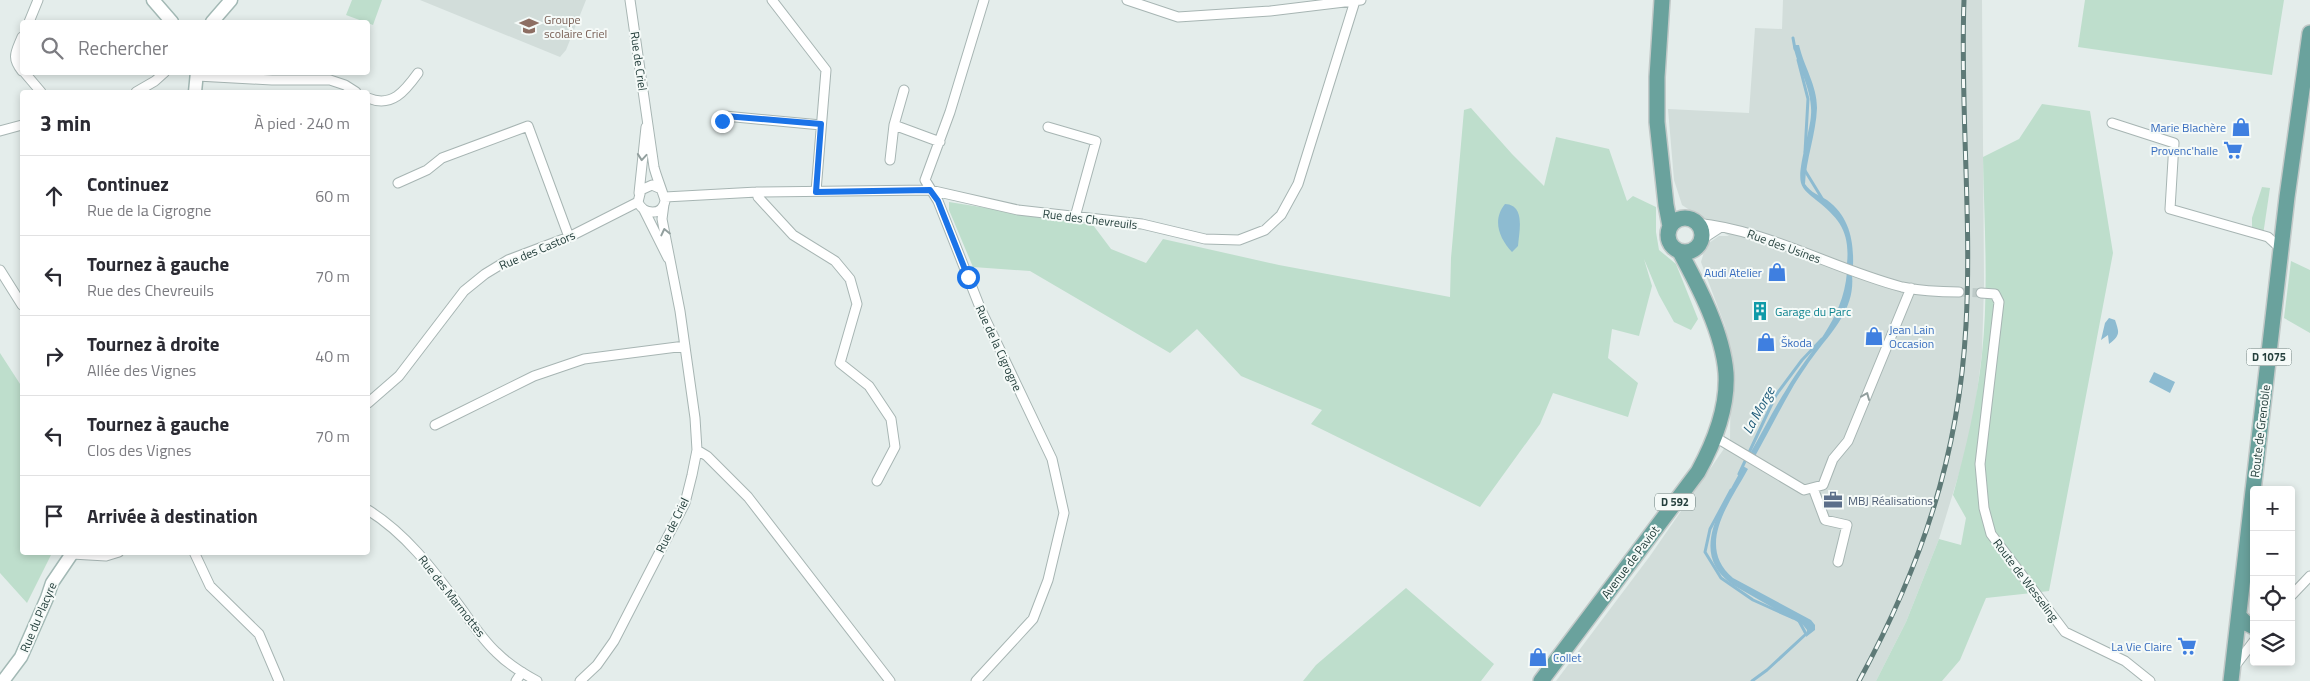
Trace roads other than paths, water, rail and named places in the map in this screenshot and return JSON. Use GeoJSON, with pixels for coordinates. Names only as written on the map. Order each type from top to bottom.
{"type":"FeatureCollection","features":[{"type":"Feature","properties":{"kind":"main road"},"geometry":{"type":"LineString","coordinates":[[1662,0],[1662,29],[1657,77],[1657,122],[1666,205],[1670,226],[1668,239],[1672,247],[1680,252],[1692,251],[1699,243],[1700,228],[1678,210],[1664,179]]}},
{"type":"Feature","properties":{"kind":"main road"},"geometry":{"type":"LineString","coordinates":[[1662,29],[1671,0]]}},
{"type":"Feature","properties":{"kind":"main road","name":"Route de Grenoble"},"geometry":{"type":"LineString","coordinates":[[2232,675],[2281,249],[2310,33]]}},
{"type":"Feature","properties":{"kind":"main road"},"geometry":{"type":"LineString","coordinates":[[1670,226],[1678,220],[1692,221]]}},
{"type":"Feature","properties":{"kind":"main road","name":"Avenue de Paviot"},"geometry":{"type":"LineString","coordinates":[[1699,243],[1696,264],[1703,295]]}},
{"type":"Feature","properties":{"kind":"main road","name":"Avenue de Paviot"},"geometry":{"type":"LineString","coordinates":[[1542,681],[1698,472],[1714,437],[1724,396],[1726,375],[1724,362],[1703,295],[1680,252]]}},
{"type":"Feature","properties":{"kind":"main road"},"geometry":{"type":"LineString","coordinates":[[2239,616],[2250,625]]}},
{"type":"Feature","properties":{"kind":"main road"},"geometry":{"type":"LineString","coordinates":[[2237,637],[2250,634]]}},
{"type":"Feature","properties":{"kind":"street"},"geometry":{"type":"LineString","coordinates":[[30,20],[38,0]]}},
{"type":"Feature","properties":{"kind":"street"},"geometry":{"type":"LineString","coordinates":[[153,0],[170,20]]}},
{"type":"Feature","properties":{"kind":"street"},"geometry":{"type":"LineString","coordinates":[[214,20],[231,0]]}},
{"type":"Feature","properties":{"kind":"street","name":"Rue de Criel"},"geometry":{"type":"LineString","coordinates":[[630,0],[647,122],[659,188]]}},
{"type":"Feature","properties":{"kind":"street"},"geometry":{"type":"LineString","coordinates":[[772,0],[826,70],[816,192]]}},
{"type":"Feature","properties":{"kind":"street"},"geometry":{"type":"LineString","coordinates":[[930,190],[926,180],[940,142],[984,0]]}},
{"type":"Feature","properties":{"kind":"street"},"geometry":{"type":"LineString","coordinates":[[1127,0],[1178,17],[1270,11],[1354,1]]}},
{"type":"Feature","properties":{"kind":"street","name":"Rue des Chevreuils"},"geometry":{"type":"LineString","coordinates":[[640,201],[655,212],[664,200],[757,192],[930,190],[1018,210],[1142,224],[1205,239],[1239,240],[1265,230],[1281,215],[1298,184],[1354,1]]}},
{"type":"Feature","properties":{"kind":"street"},"geometry":{"type":"LineString","coordinates":[[20,42],[15,54],[15,62],[20,68]]}},
{"type":"Feature","properties":{"kind":"street"},"geometry":{"type":"LineString","coordinates":[[370,98],[386,102],[396,98],[406,89],[418,73]]}},
{"type":"Feature","properties":{"kind":"street"},"geometry":{"type":"LineString","coordinates":[[26,75],[39,90]]}},
{"type":"Feature","properties":{"kind":"street"},"geometry":{"type":"LineString","coordinates":[[139,90],[162,75]]}},
{"type":"Feature","properties":{"kind":"street"},"geometry":{"type":"LineString","coordinates":[[195,90],[197,75]]}},
{"type":"Feature","properties":{"kind":"street"},"geometry":{"type":"LineString","coordinates":[[210,75],[272,80],[330,80],[353,90]]}},
{"type":"Feature","properties":{"kind":"street"},"geometry":{"type":"LineString","coordinates":[[890,160],[894,125],[904,90]]}},
{"type":"Feature","properties":{"kind":"street"},"geometry":{"type":"LineString","coordinates":[[722,121],[725,116],[821,124]]}},
{"type":"Feature","properties":{"kind":"street","name":"Rue de Criel"},"geometry":{"type":"LineString","coordinates":[[647,122],[643,140],[640,201],[663,252],[670,260]]}},
{"type":"Feature","properties":{"kind":"street"},"geometry":{"type":"LineString","coordinates":[[2112,124],[2174,143],[2170,209],[2268,237],[2281,249]]}},
{"type":"Feature","properties":{"kind":"street"},"geometry":{"type":"LineString","coordinates":[[894,125],[940,142]]}},
{"type":"Feature","properties":{"kind":"street"},"geometry":{"type":"LineString","coordinates":[[0,131],[20,126]]}},
{"type":"Feature","properties":{"kind":"street"},"geometry":{"type":"LineString","coordinates":[[398,184],[427,170],[442,158],[528,126],[569,237]]}},
{"type":"Feature","properties":{"kind":"street"},"geometry":{"type":"LineString","coordinates":[[1048,127],[1096,140],[1075,217]]}},
{"type":"Feature","properties":{"kind":"street"},"geometry":{"type":"LineString","coordinates":[[640,201],[648,186],[659,188],[664,200]]}},
{"type":"Feature","properties":{"kind":"street","name":"Rue de la Cigrogne"},"geometry":{"type":"LineString","coordinates":[[930,190],[938,201],[981,310],[1052,459],[1064,513],[1048,580],[1033,619],[1015,641],[976,681]]}},
{"type":"Feature","properties":{"kind":"street"},"geometry":{"type":"LineString","coordinates":[[757,192],[758,197],[793,236],[835,261],[850,279],[857,304],[840,362],[869,386],[891,419],[895,448],[877,481]]}},
{"type":"Feature","properties":{"kind":"street","name":"Rue de Criel"},"geometry":{"type":"LineString","coordinates":[[580,681],[598,665],[614,641],[685,503],[697,450],[695,418],[685,346],[662,219],[664,200]]}},
{"type":"Feature","properties":{"kind":"street","name":"Rue des Castors"},"geometry":{"type":"LineString","coordinates":[[370,401],[399,376],[464,290],[485,274],[508,260],[569,237],[640,201]]}},
{"type":"Feature","properties":{"kind":"street","name":"Rue des Usines"},"geometry":{"type":"LineString","coordinates":[[1692,221],[1734,228],[1850,270],[1911,288]]}},
{"type":"Feature","properties":{"kind":"street"},"geometry":{"type":"LineString","coordinates":[[1699,243],[1721,227]]}},
{"type":"Feature","properties":{"kind":"street"},"geometry":{"type":"LineString","coordinates":[[0,270],[20,302]]}},
{"type":"Feature","properties":{"kind":"street"},"geometry":{"type":"LineString","coordinates":[[1714,437],[1804,490],[1823,485],[1833,459],[1848,441],[1911,288],[1926,291],[1959,292]]}},
{"type":"Feature","properties":{"kind":"street","name":"Route de Wesseling"},"geometry":{"type":"LineString","coordinates":[[1982,293],[1995,294],[1999,302],[1980,464],[1984,508],[1991,534],[2066,632],[2125,660],[2150,681]]}},
{"type":"Feature","properties":{"kind":"street"},"geometry":{"type":"LineString","coordinates":[[435,426],[534,376],[584,359],[685,346]]}},
{"type":"Feature","properties":{"kind":"street"},"geometry":{"type":"LineString","coordinates":[[697,450],[707,456],[748,498],[890,681]]}},
{"type":"Feature","properties":{"kind":"street"},"geometry":{"type":"LineString","coordinates":[[1813,488],[1825,520],[1847,525],[1838,562]]}},
{"type":"Feature","properties":{"kind":"street","name":"Rue des Marmottes"},"geometry":{"type":"LineString","coordinates":[[370,511],[407,541],[430,566],[495,652],[537,681]]}},
{"type":"Feature","properties":{"kind":"street","name":"Rue du Placyre"},"geometry":{"type":"LineString","coordinates":[[3,681],[21,657],[58,571],[70,555]]}},
{"type":"Feature","properties":{"kind":"street"},"geometry":{"type":"LineString","coordinates":[[95,555],[109,555]]}},
{"type":"Feature","properties":{"kind":"street"},"geometry":{"type":"LineString","coordinates":[[195,555],[210,586],[259,634],[278,681]]}},
{"type":"Feature","properties":{"kind":"street"},"geometry":{"type":"LineString","coordinates":[[2295,592],[2310,576]]}},
{"type":"Feature","properties":{"kind":"street"},"geometry":{"type":"LineString","coordinates":[[2232,675],[2250,647]]}},
{"type":"Feature","properties":{"kind":"street"},"geometry":{"type":"LineString","coordinates":[[516,681],[522,672]]}},
{"type":"Feature","properties":{"kind":"water"},"geometry":{"type":"Polygon","coordinates":[[[1793,45],[1799,45],[1813,84],[1817,108],[1805,184],[1812,192],[1834,206],[1845,221],[1851,238],[1853,266],[1847,264],[1847,243],[1842,227],[1805,190],[1801,183],[1802,160],[1810,122],[1811,106],[1808,88],[1793,45]]]}},
{"type":"Feature","properties":{"kind":"water"},"geometry":{"type":"Polygon","coordinates":[[[1505,204],[1516,209],[1520,220],[1518,246],[1512,252],[1501,235],[1498,223],[1501,210],[1505,204]]]}},
{"type":"Feature","properties":{"kind":"water"},"geometry":{"type":"Polygon","coordinates":[[[1847,272],[1852,275],[1852,286],[1843,316],[1794,385],[1753,460],[1748,457],[1795,375],[1824,334],[1839,306],[1847,272]]]}},
{"type":"Feature","properties":{"kind":"water"},"geometry":{"type":"Polygon","coordinates":[[[2109,318],[2115,320],[2118,333],[2116,338],[2109,344],[2108,335],[2101,340],[2105,323],[2109,318]]]}},
{"type":"Feature","properties":{"kind":"water"},"geometry":{"type":"Polygon","coordinates":[[[2154,372],[2175,382],[2170,393],[2149,382],[2154,372]]]}},
{"type":"Feature","properties":{"kind":"water"},"geometry":{"type":"Polygon","coordinates":[[[1743,466],[1748,469],[1725,510],[1716,538],[1717,552],[1722,565],[1733,578],[1811,620],[1815,625],[1815,630],[1806,637],[1807,630],[1803,625],[1733,585],[1719,572],[1712,558],[1710,543],[1713,528],[1719,512],[1743,466]]]}},
{"type":"Feature","properties":{"kind":"waterway","name":"La Morge"},"geometry":{"type":"LineString","coordinates":[[1793,38],[1795,49]]}},
{"type":"Feature","properties":{"kind":"waterway","name":"La Morge"},"geometry":{"type":"LineString","coordinates":[[1798,60],[1808,99],[1805,152]]}},
{"type":"Feature","properties":{"kind":"waterway","name":"La Morge"},"geometry":{"type":"LineString","coordinates":[[1804,169],[1823,200]]}},
{"type":"Feature","properties":{"kind":"waterway","name":"La Morge"},"geometry":{"type":"LineString","coordinates":[[1739,474],[1776,395],[1802,360],[1822,339]]}},
{"type":"Feature","properties":{"kind":"waterway","name":"La Morge"},"geometry":{"type":"LineString","coordinates":[[1731,490],[1710,529],[1705,552],[1721,578],[1753,600],[1793,618]]}},
{"type":"Feature","properties":{"kind":"waterway","name":"La Morge"},"geometry":{"type":"LineString","coordinates":[[1752,681],[1767,670],[1806,634],[1799,621]]}},
{"type":"Feature","properties":{"kind":"tunnel"},"geometry":{"type":"LineString","coordinates":[[1959,292],[1981,293]]}},
{"type":"Feature","properties":{"kind":"railway"},"geometry":{"type":"LineString","coordinates":[[1859,681],[1901,596],[1918,553],[1933,509],[1955,420],[1962,373],[1966,325],[1968,244],[1963,81],[1964,0]]}},
{"type":"Feature","properties":{"kind":"place","name":"Groupe scolaire Criel"},"geometry":{"type":"Point","coordinates":[529,26]}},
{"type":"Feature","properties":{"kind":"place","name":"Marie Blachère"},"geometry":{"type":"Point","coordinates":[2241,127]}},
{"type":"Feature","properties":{"kind":"place","name":"Provenc'halle"},"geometry":{"type":"Point","coordinates":[2233,150]}},
{"type":"Feature","properties":{"kind":"place","name":"Audi Atelier"},"geometry":{"type":"Point","coordinates":[1777,272]}},
{"type":"Feature","properties":{"kind":"place","name":"Garage du Parc"},"geometry":{"type":"Point","coordinates":[1760,311]}},
{"type":"Feature","properties":{"kind":"place","name":"Jean Lain Occasion"},"geometry":{"type":"Point","coordinates":[1874,336]}},
{"type":"Feature","properties":{"kind":"place","name":"Škoda"},"geometry":{"type":"Point","coordinates":[1766,342]}},
{"type":"Feature","properties":{"kind":"place","name":"MBJ Réalisations"},"geometry":{"type":"Point","coordinates":[1833,500]}},
{"type":"Feature","properties":{"kind":"place","name":"La Vie Claire"},"geometry":{"type":"Point","coordinates":[2187,646]}},
{"type":"Feature","properties":{"kind":"place","name":"Collet"},"geometry":{"type":"Point","coordinates":[1538,657]}}]}
